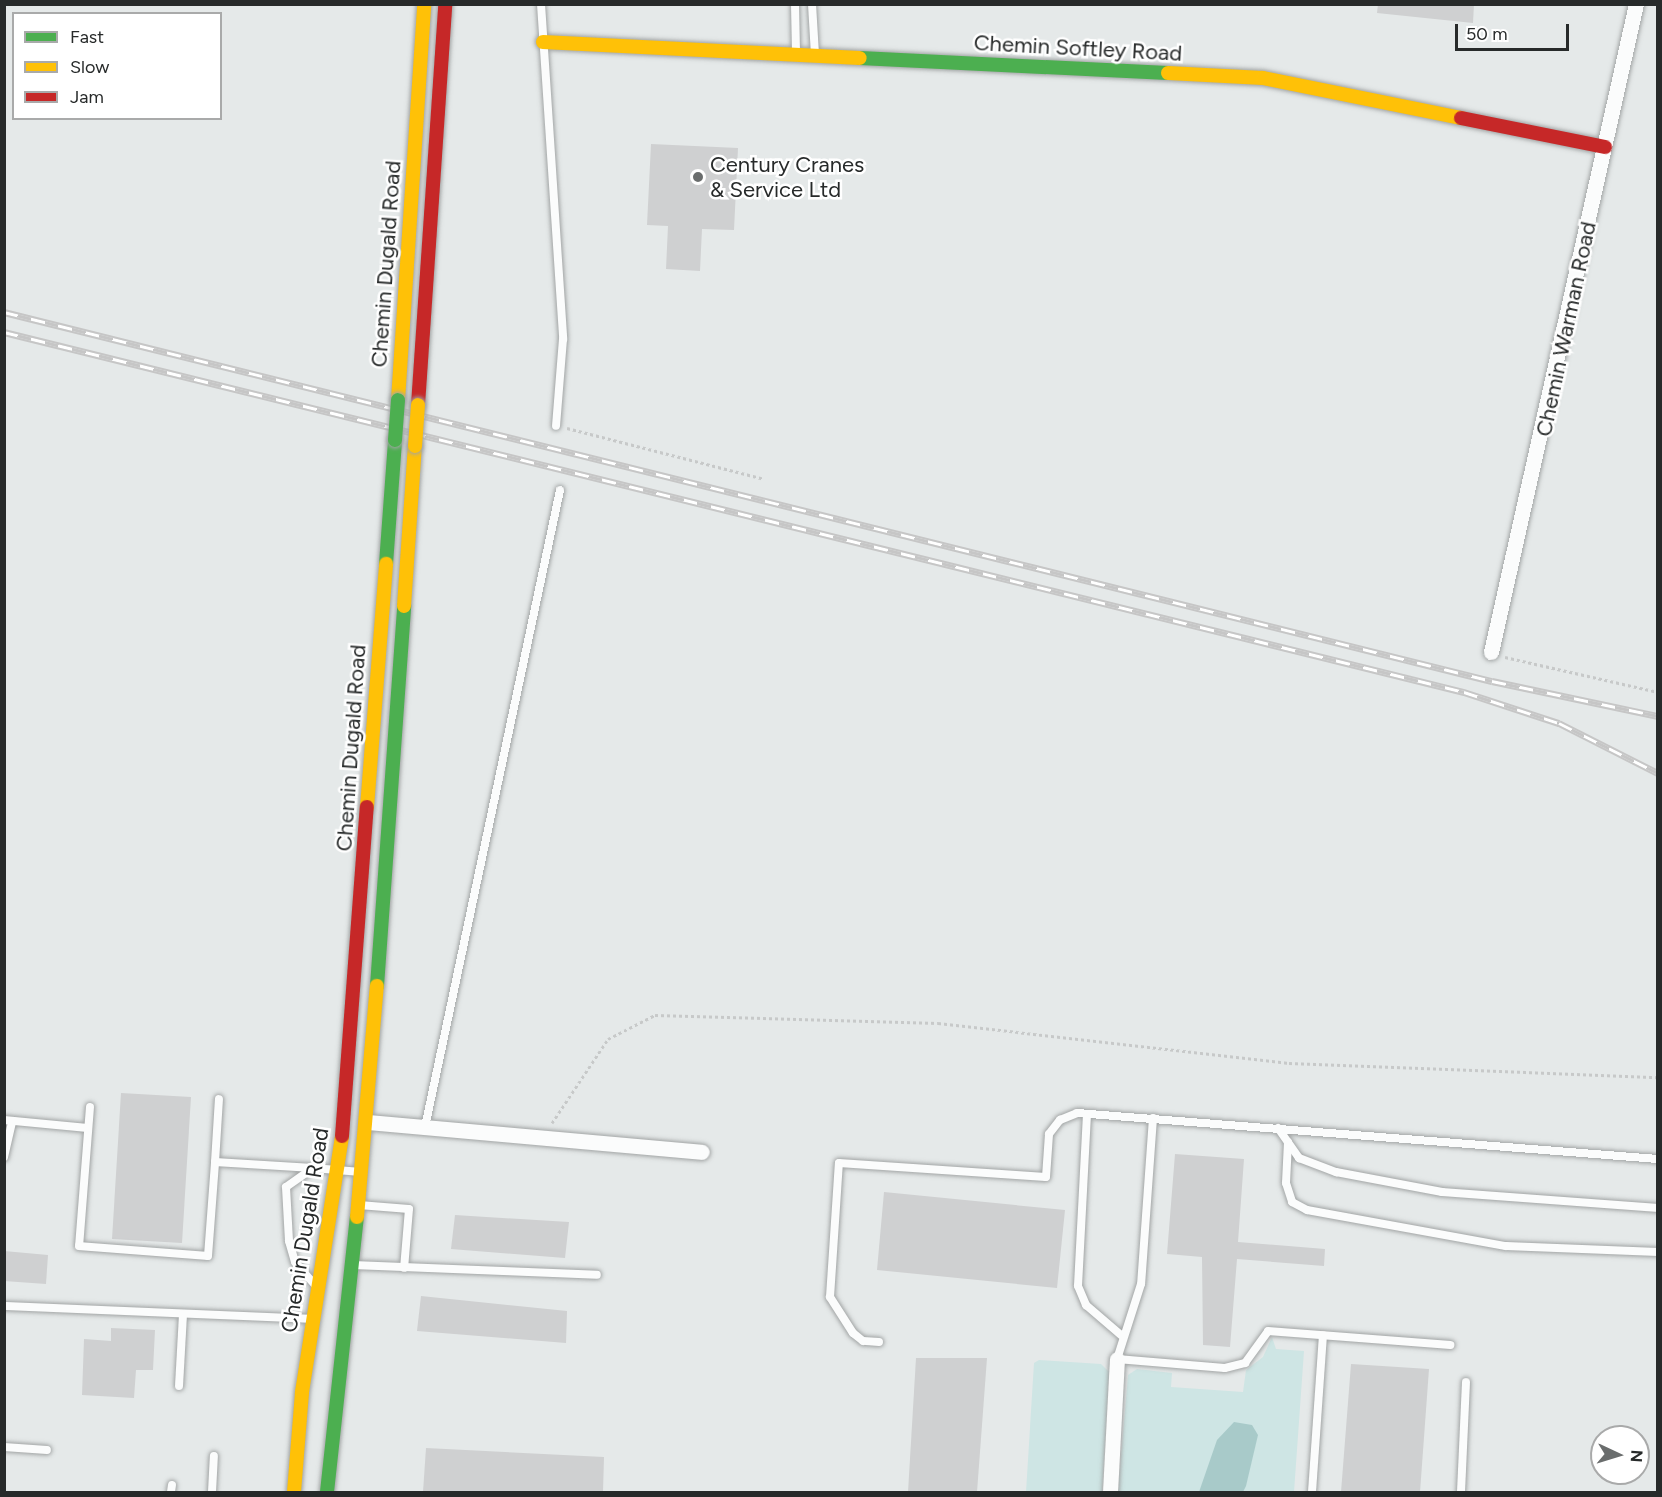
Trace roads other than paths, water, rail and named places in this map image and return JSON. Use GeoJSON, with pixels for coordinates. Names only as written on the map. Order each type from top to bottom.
{"type":"FeatureCollection","features":[{"type":"Feature","properties":{"kind":"main road","name":"Chemin Dugald Road"},"geometry":{"type":"LineString","coordinates":[[294,1492],[312,1319],[337,1170],[398,400],[424,4]]}},
{"type":"Feature","properties":{"kind":"main road","name":"Chemin Dugald Road"},"geometry":{"type":"LineString","coordinates":[[327,1492],[367,1122],[446,4]]}},
{"type":"Feature","properties":{"kind":"main road","name":"Chemin Softley Road"},"geometry":{"type":"LineString","coordinates":[[543,42],[1263,78],[1605,147]]}},
{"type":"Feature","properties":{"kind":"street","name":"Chemin Warman Road"},"geometry":{"type":"LineString","coordinates":[[1491,652],[1636,4]]}},
{"type":"Feature","properties":{"kind":"street"},"geometry":{"type":"LineString","coordinates":[[367,1122],[702,1152]]}},
{"type":"Feature","properties":{"kind":"street"},"geometry":{"type":"LineString","coordinates":[[1110,1492],[1117,1359]]}},
{"type":"Feature","properties":{"kind":"lane"},"geometry":{"type":"LineString","coordinates":[[541,4],[563,339],[556,426]]}},
{"type":"Feature","properties":{"kind":"lane"},"geometry":{"type":"LineString","coordinates":[[795,4],[796,54]]}},
{"type":"Feature","properties":{"kind":"lane"},"geometry":{"type":"LineString","coordinates":[[812,4],[815,56]]}},
{"type":"Feature","properties":{"kind":"lane"},"geometry":{"type":"LineString","coordinates":[[424,1127],[560,490]]}},
{"type":"Feature","properties":{"kind":"lane"},"geometry":{"type":"LineString","coordinates":[[90,1107],[79,1246],[208,1256],[219,1099]]}},
{"type":"Feature","properties":{"kind":"lane"},"geometry":{"type":"LineString","coordinates":[[1087,1114],[1078,1286],[1086,1305],[1120,1335]]}},
{"type":"Feature","properties":{"kind":"lane"},"geometry":{"type":"LineString","coordinates":[[879,1342],[863,1341],[853,1333],[830,1297],[839,1163],[1046,1177],[1049,1134],[1060,1120],[1087,1114],[1656,1156]]}},
{"type":"Feature","properties":{"kind":"lane"},"geometry":{"type":"LineString","coordinates":[[1153,1118],[1141,1284],[1120,1335],[1117,1359],[1225,1368],[1245,1363],[1268,1331],[1450,1345]]}},
{"type":"Feature","properties":{"kind":"lane"},"geometry":{"type":"LineString","coordinates":[[4,1157],[8,1120],[88,1128]]}},
{"type":"Feature","properties":{"kind":"lane"},"geometry":{"type":"LineString","coordinates":[[1278,1128],[1299,1158],[1336,1172],[1442,1192],[1658,1208]]}},
{"type":"Feature","properties":{"kind":"lane"},"geometry":{"type":"LineString","coordinates":[[1288,1142],[1286,1183],[1292,1202],[1307,1210],[1506,1246],[1658,1252]]}},
{"type":"Feature","properties":{"kind":"lane"},"geometry":{"type":"LineString","coordinates":[[215,1162],[362,1173]]}},
{"type":"Feature","properties":{"kind":"lane"},"geometry":{"type":"LineString","coordinates":[[313,1168],[291,1179],[283,1195],[295,1262],[317,1287]]}},
{"type":"Feature","properties":{"kind":"lane"},"geometry":{"type":"LineString","coordinates":[[358,1205],[409,1209],[404,1268]]}},
{"type":"Feature","properties":{"kind":"lane"},"geometry":{"type":"LineString","coordinates":[[351,1264],[597,1275]]}},
{"type":"Feature","properties":{"kind":"lane"},"geometry":{"type":"LineString","coordinates":[[4,1306],[312,1319]]}},
{"type":"Feature","properties":{"kind":"lane"},"geometry":{"type":"LineString","coordinates":[[179,1386],[183,1314]]}},
{"type":"Feature","properties":{"kind":"lane"},"geometry":{"type":"LineString","coordinates":[[1312,1492],[1323,1335]]}},
{"type":"Feature","properties":{"kind":"lane"},"geometry":{"type":"LineString","coordinates":[[1461,1492],[1466,1382]]}},
{"type":"Feature","properties":{"kind":"lane"},"geometry":{"type":"LineString","coordinates":[[4,1447],[47,1450]]}},
{"type":"Feature","properties":{"kind":"lane"},"geometry":{"type":"LineString","coordinates":[[212,1492],[214,1456]]}},
{"type":"Feature","properties":{"kind":"railway"},"geometry":{"type":"LineString","coordinates":[[4,312],[1492,681],[1658,716]]}},
{"type":"Feature","properties":{"kind":"railway"},"geometry":{"type":"LineString","coordinates":[[4,332],[1464,692],[1559,723],[1658,773]]}},
{"type":"Feature","properties":{"kind":"place","name":"Century Cranes & Service Ltd"},"geometry":{"type":"Point","coordinates":[698,177]}}]}
